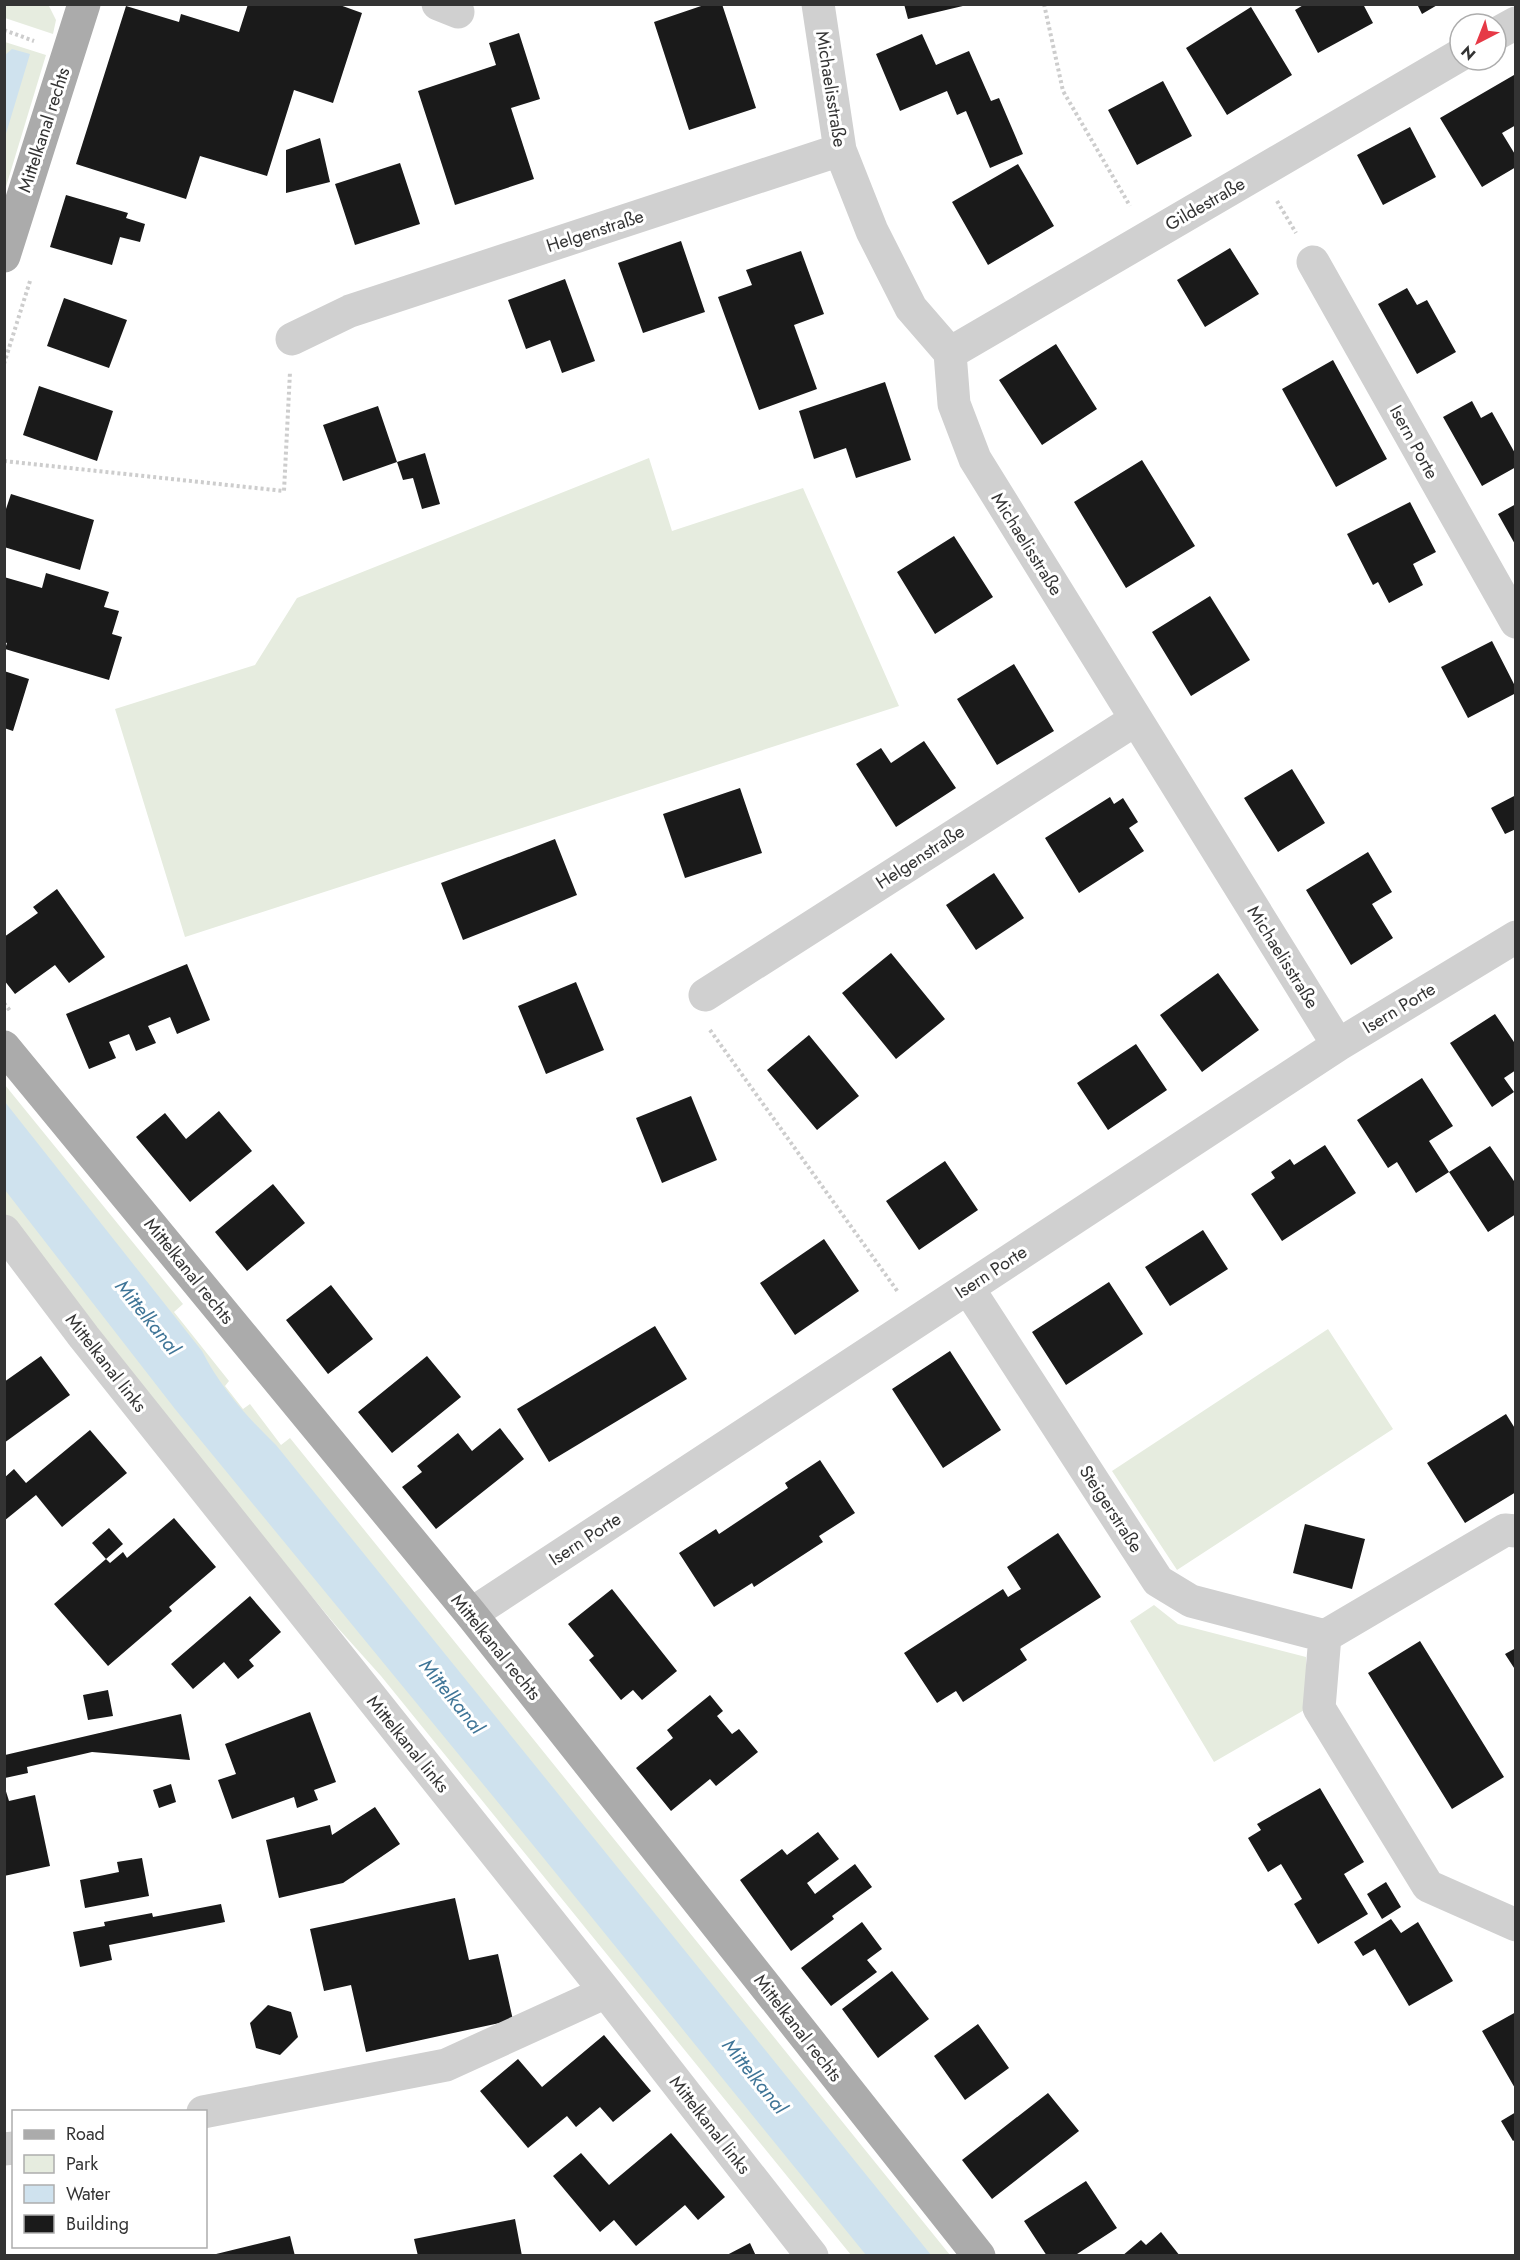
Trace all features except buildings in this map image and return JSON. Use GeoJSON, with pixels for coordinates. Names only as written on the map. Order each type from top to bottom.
{"type":"FeatureCollection","features":[{"type":"Feature","properties":{"kind":"main road","name":"Mittelkanal rechts"},"geometry":{"type":"LineString","coordinates":[[4,256],[84,4]]}},
{"type":"Feature","properties":{"kind":"main road","name":"Mittelkanal rechts"},"geometry":{"type":"LineString","coordinates":[[4,1047],[471,1614],[978,2256]]}},
{"type":"Feature","properties":{"kind":"street","name":"Michaelisstraße"},"geometry":{"type":"LineString","coordinates":[[818,4],[840,150],[872,231],[911,308],[950,353],[954,404],[975,459],[1338,1045]]}},
{"type":"Feature","properties":{"kind":"street","name":"Gildestraße"},"geometry":{"type":"LineString","coordinates":[[950,353],[1448,62]]}},
{"type":"Feature","properties":{"kind":"street","name":"Helgenstraße"},"geometry":{"type":"LineString","coordinates":[[292,339],[350,311],[840,150]]}},
{"type":"Feature","properties":{"kind":"street","name":"Isern Porte"},"geometry":{"type":"LineString","coordinates":[[1313,262],[1515,622]]}},
{"type":"Feature","properties":{"kind":"street","name":"Helgenstraße"},"geometry":{"type":"LineString","coordinates":[[705,995],[1135,720]]}},
{"type":"Feature","properties":{"kind":"street","name":"Isern Porte"},"geometry":{"type":"LineString","coordinates":[[471,1614],[1338,1045],[1515,937]]}},
{"type":"Feature","properties":{"kind":"street","name":"Mittelkanal links"},"geometry":{"type":"LineString","coordinates":[[4,1232],[92,1346],[606,1992],[812,2256]]}},
{"type":"Feature","properties":{"kind":"street","name":"Steigerstraße"},"geometry":{"type":"LineString","coordinates":[[968,1288],[1158,1581],[1191,1601],[1325,1636]]}},
{"type":"Feature","properties":{"kind":"street"},"geometry":{"type":"LineString","coordinates":[[1515,1531],[1505,1530],[1325,1636],[1319,1708],[1428,1886],[1515,1924]]}},
{"type":"Feature","properties":{"kind":"street"},"geometry":{"type":"LineString","coordinates":[[207,2111],[446,2065],[606,1992]]}},
{"type":"Feature","properties":{"kind":"path"},"geometry":{"type":"LineString","coordinates":[[1044,4],[1063,91],[1148,237]]}},
{"type":"Feature","properties":{"kind":"path"},"geometry":{"type":"LineString","coordinates":[[1260,172],[1313,262]]}},
{"type":"Feature","properties":{"kind":"path"},"geometry":{"type":"LineString","coordinates":[[4,461],[284,491],[292,339]]}},
{"type":"Feature","properties":{"kind":"path"},"geometry":{"type":"LineString","coordinates":[[705,995],[705,1022],[918,1319]]}},
{"type":"Feature","properties":{"kind":"green space"},"geometry":{"type":"Polygon","coordinates":[[[48,4],[56,20],[53,34],[5,18],[5,5],[48,4]]]}},
{"type":"Feature","properties":{"kind":"green space"},"geometry":{"type":"Polygon","coordinates":[[[5,42],[46,55],[5,190],[5,42]]]}},
{"type":"Feature","properties":{"kind":"green space"},"geometry":{"type":"Polygon","coordinates":[[[649,458],[672,531],[803,488],[899,706],[185,937],[115,709],[255,665],[297,598],[649,458]]]}},
{"type":"Feature","properties":{"kind":"green space"},"geometry":{"type":"Polygon","coordinates":[[[5,1085],[183,1304],[174,1312],[229,1381],[225,1386],[243,1409],[250,1404],[281,1445],[290,1438],[950,2255],[851,2255],[381,1676],[337,1627],[94,1333],[5,1215],[5,1085]]]}},
{"type":"Feature","properties":{"kind":"green space"},"geometry":{"type":"Polygon","coordinates":[[[1328,1329],[1393,1429],[1177,1570],[1112,1471],[1328,1329]]]}},
{"type":"Feature","properties":{"kind":"green space"},"geometry":{"type":"Polygon","coordinates":[[[1154,1605],[1178,1624],[1306,1657],[1306,1709],[1214,1762],[1130,1621],[1154,1605]]]}},
{"type":"Feature","properties":{"kind":"water"},"geometry":{"type":"Polygon","coordinates":[[[12,49],[30,54],[5,137],[5,55],[12,49]]]}},
{"type":"Feature","properties":{"kind":"water","name":"Mittelkanal"},"geometry":{"type":"Polygon","coordinates":[[[5,1102],[202,1351],[217,1377],[235,1401],[276,1445],[931,2255],[866,2255],[175,1409],[5,1190],[5,1102]]]}}]}
